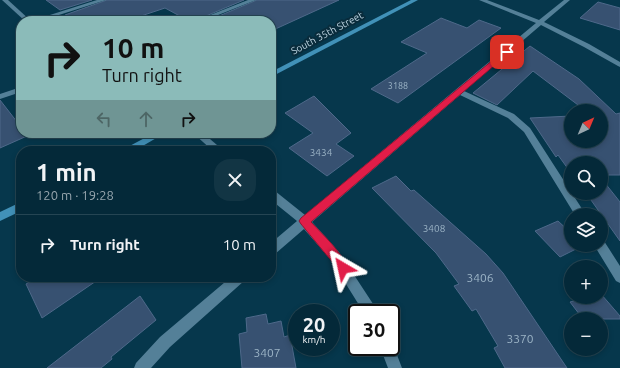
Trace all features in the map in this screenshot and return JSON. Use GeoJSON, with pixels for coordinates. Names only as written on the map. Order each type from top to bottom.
{"type":"FeatureCollection","features":[{"type":"Feature","properties":{"kind":"main road","name":"South 35th Street"},"geometry":{"type":"LineString","coordinates":[[276,72],[415,0]]}},
{"type":"Feature","properties":{"kind":"main road"},"geometry":{"type":"LineString","coordinates":[[136,146],[152,138]]}},
{"type":"Feature","properties":{"kind":"main road"},"geometry":{"type":"LineString","coordinates":[[0,217],[16,209]]}},
{"type":"Feature","properties":{"kind":"street"},"geometry":{"type":"LineString","coordinates":[[5,0],[23,16]]}},
{"type":"Feature","properties":{"kind":"street"},"geometry":{"type":"LineString","coordinates":[[50,16],[103,0]]}},
{"type":"Feature","properties":{"kind":"street"},"geometry":{"type":"LineString","coordinates":[[211,16],[253,0]]}},
{"type":"Feature","properties":{"kind":"street"},"geometry":{"type":"LineString","coordinates":[[482,0],[542,22],[593,47],[620,64]]}},
{"type":"Feature","properties":{"kind":"street"},"geometry":{"type":"LineString","coordinates":[[276,246],[568,0]]}},
{"type":"Feature","properties":{"kind":"street"},"geometry":{"type":"LineString","coordinates":[[0,97],[16,90]]}},
{"type":"Feature","properties":{"kind":"street"},"geometry":{"type":"LineString","coordinates":[[459,92],[512,116],[527,130],[577,208]]}},
{"type":"Feature","properties":{"kind":"street"},"geometry":{"type":"LineString","coordinates":[[203,138],[213,146]]}},
{"type":"Feature","properties":{"kind":"street"},"geometry":{"type":"LineString","coordinates":[[276,198],[304,221],[335,256],[366,304]]}},
{"type":"Feature","properties":{"kind":"street"},"geometry":{"type":"LineString","coordinates":[[604,252],[620,277]]}},
{"type":"Feature","properties":{"kind":"street"},"geometry":{"type":"LineString","coordinates":[[141,368],[165,342],[234,282]]}},
{"type":"Feature","properties":{"kind":"street"},"geometry":{"type":"LineString","coordinates":[[391,356],[395,368]]}},
{"type":"Feature","properties":{"kind":"building"},"geometry":{"type":"Polygon","coordinates":[[[46,0],[92,0],[60,10],[46,0]]]}},
{"type":"Feature","properties":{"kind":"building"},"geometry":{"type":"Polygon","coordinates":[[[107,0],[244,0],[206,16],[180,16],[165,8],[141,16],[65,15],[107,0]]]}},
{"type":"Feature","properties":{"kind":"building"},"geometry":{"type":"Polygon","coordinates":[[[257,0],[339,0],[276,29],[276,16],[219,16],[257,0]]]}},
{"type":"Feature","properties":{"kind":"building"},"geometry":{"type":"Polygon","coordinates":[[[598,2],[620,8],[620,30],[580,18],[598,2]]]}},
{"type":"Feature","properties":{"kind":"building"},"geometry":{"type":"Polygon","coordinates":[[[441,18],[467,28],[479,20],[501,28],[398,103],[371,89],[427,53],[401,42],[441,18]]]}},
{"type":"Feature","properties":{"kind":"building"},"geometry":{"type":"Polygon","coordinates":[[[530,46],[579,79],[605,104],[577,104],[533,71],[497,105],[473,93],[530,46]]]}},
{"type":"Feature","properties":{"kind":"building"},"geometry":{"type":"Polygon","coordinates":[[[314,96],[351,133],[336,144],[354,156],[327,176],[289,148],[313,133],[285,113],[314,96]]]}},
{"type":"Feature","properties":{"kind":"building"},"geometry":{"type":"Polygon","coordinates":[[[0,100],[16,121],[16,138],[22,138],[0,148],[0,100]]]}},
{"type":"Feature","properties":{"kind":"building"},"geometry":{"type":"Polygon","coordinates":[[[608,106],[616,114],[620,113],[620,175],[608,175],[608,156],[564,156],[564,163],[558,155],[556,157],[530,118],[564,116],[564,148],[608,148],[608,106]]]}},
{"type":"Feature","properties":{"kind":"building"},"geometry":{"type":"Polygon","coordinates":[[[396,176],[411,191],[414,190],[486,254],[503,273],[567,368],[505,368],[494,348],[498,346],[476,309],[472,311],[454,286],[459,284],[436,253],[372,188],[396,176]]]}},
{"type":"Feature","properties":{"kind":"building"},"geometry":{"type":"Polygon","coordinates":[[[608,187],[620,202],[620,241],[608,224],[608,208],[597,208],[591,200],[608,200],[608,187]]]}},
{"type":"Feature","properties":{"kind":"building"},"geometry":{"type":"Polygon","coordinates":[[[558,221],[564,227],[564,252],[570,252],[560,257],[535,231],[558,221]]]}},
{"type":"Feature","properties":{"kind":"building"},"geometry":{"type":"Polygon","coordinates":[[[29,282],[95,282],[42,318],[26,284],[29,282]]]}},
{"type":"Feature","properties":{"kind":"building"},"geometry":{"type":"Polygon","coordinates":[[[140,296],[156,320],[111,357],[112,359],[101,368],[47,368],[140,296]]]}},
{"type":"Feature","properties":{"kind":"building"},"geometry":{"type":"Polygon","coordinates":[[[608,302],[620,316],[620,319],[608,319],[608,312],[578,312],[572,304],[608,304],[608,302]]]}},
{"type":"Feature","properties":{"kind":"building"},"geometry":{"type":"Polygon","coordinates":[[[266,314],[268,324],[281,321],[284,337],[288,336],[288,356],[294,356],[296,368],[242,368],[239,334],[247,332],[246,318],[266,314]]]}},
{"type":"Feature","properties":{"kind":"route"},"geometry":{"type":"LineString","coordinates":[[343,268],[335,256],[304,221],[507,52]]}}]}
